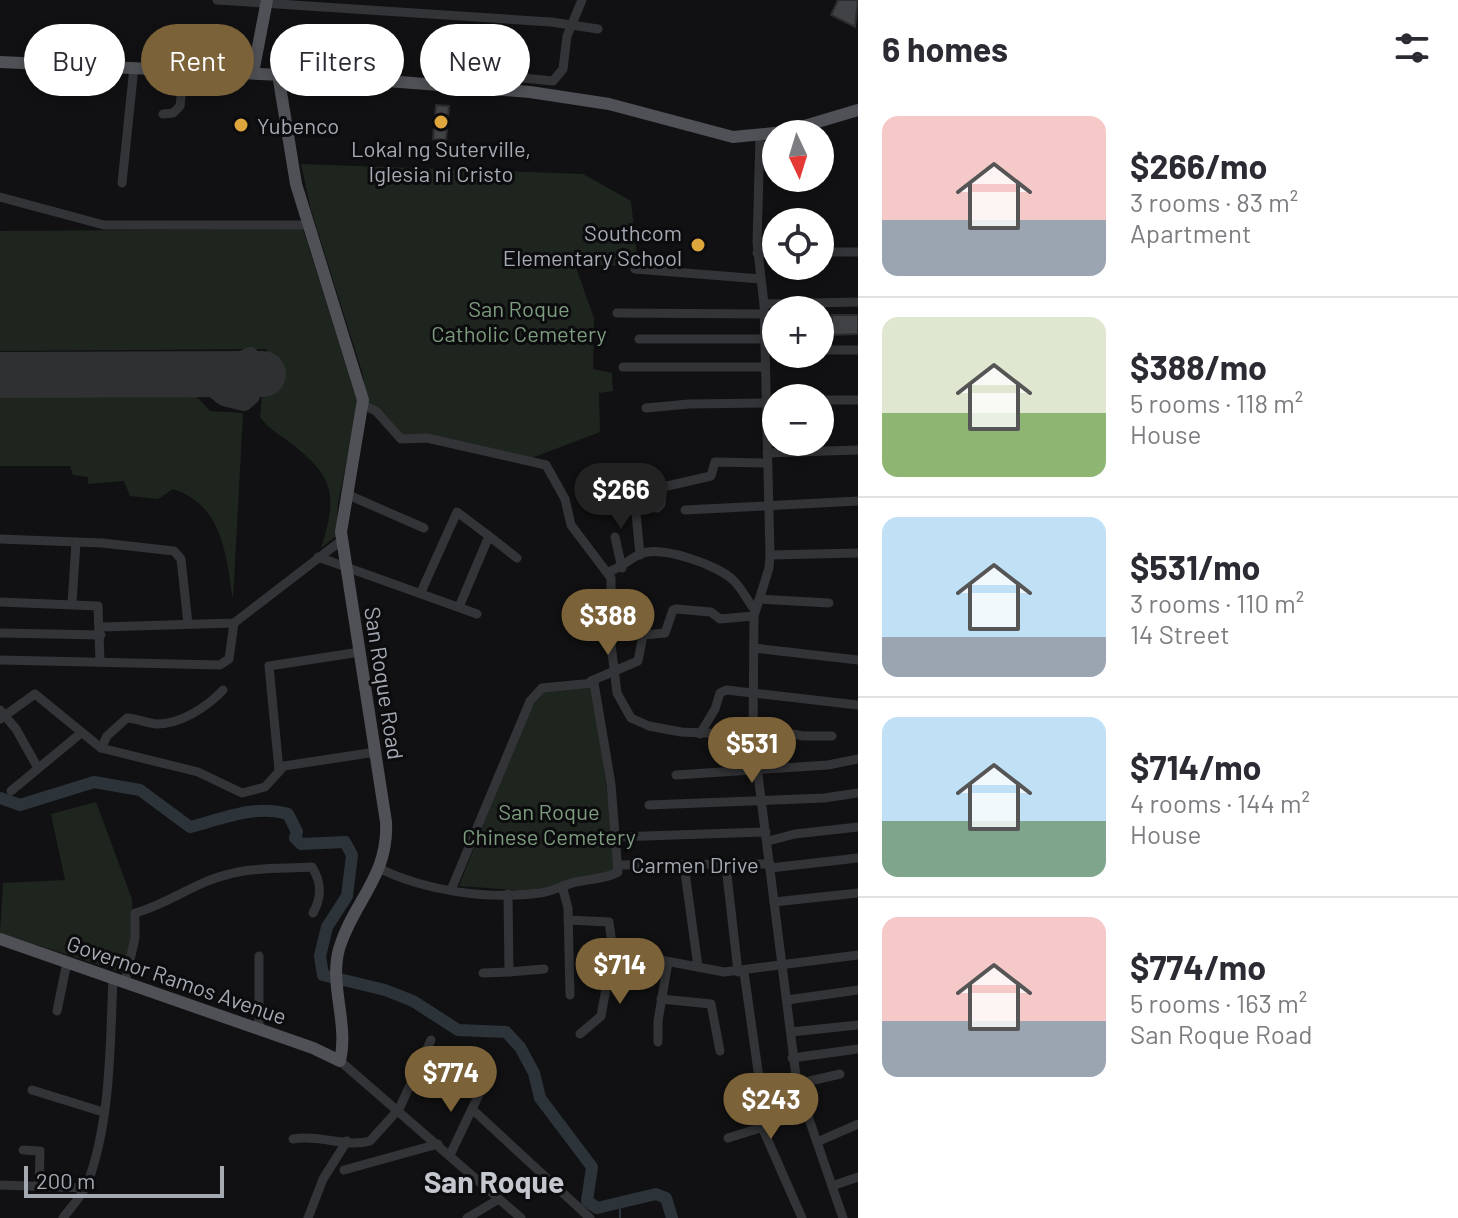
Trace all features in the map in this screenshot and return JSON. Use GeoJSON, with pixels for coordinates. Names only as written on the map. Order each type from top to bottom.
{"type":"FeatureCollection","features":[{"type":"Feature","properties":{"kind":"main road"},"geometry":{"type":"LineString","coordinates":[[254,68],[266,2]]}},
{"type":"Feature","properties":{"kind":"main road"},"geometry":{"type":"LineString","coordinates":[[0,62],[141,67]]}},
{"type":"Feature","properties":{"kind":"main road"},"geometry":{"type":"LineString","coordinates":[[530,92],[609,104],[720,135],[760,136],[858,110]]}},
{"type":"Feature","properties":{"kind":"main road","name":"San Roque Road"},"geometry":{"type":"LineString","coordinates":[[281,96],[289,150],[308,225],[363,405],[346,494],[342,540],[387,836],[380,869],[342,942],[338,980],[344,1043],[340,1061]]}},
{"type":"Feature","properties":{"kind":"main road","name":"Governor Ramos Avenue"},"geometry":{"type":"LineString","coordinates":[[0,939],[313,1048],[340,1061]]}},
{"type":"Feature","properties":{"kind":"street"},"geometry":{"type":"LineString","coordinates":[[217,0],[328,4],[571,24],[598,29]]}},
{"type":"Feature","properties":{"kind":"street"},"geometry":{"type":"LineString","coordinates":[[530,79],[553,81],[563,69],[571,24],[582,0]]}},
{"type":"Feature","properties":{"kind":"street"},"geometry":{"type":"LineString","coordinates":[[122,183],[134,67]]}},
{"type":"Feature","properties":{"kind":"street"},"geometry":{"type":"LineString","coordinates":[[163,114],[173,113],[180,106],[181,96]]}},
{"type":"Feature","properties":{"kind":"street"},"geometry":{"type":"LineString","coordinates":[[760,136],[757,253],[763,296]]}},
{"type":"Feature","properties":{"kind":"street"},"geometry":{"type":"LineString","coordinates":[[0,197],[94,224],[115,226],[308,225]]}},
{"type":"Feature","properties":{"kind":"street"},"geometry":{"type":"LineString","coordinates":[[834,252],[858,252]]}},
{"type":"Feature","properties":{"kind":"street"},"geometry":{"type":"LineString","coordinates":[[757,253],[762,253]]}},
{"type":"Feature","properties":{"kind":"street"},"geometry":{"type":"LineString","coordinates":[[635,269],[761,279]]}},
{"type":"Feature","properties":{"kind":"street"},"geometry":{"type":"LineString","coordinates":[[834,304],[858,302]]}},
{"type":"Feature","properties":{"kind":"street"},"geometry":{"type":"LineString","coordinates":[[617,313],[762,309]]}},
{"type":"Feature","properties":{"kind":"street"},"geometry":{"type":"LineString","coordinates":[[639,339],[762,346]]}},
{"type":"Feature","properties":{"kind":"street"},"geometry":{"type":"LineString","coordinates":[[834,350],[858,350]]}},
{"type":"Feature","properties":{"kind":"street"},"geometry":{"type":"LineString","coordinates":[[623,367],[762,367]]}},
{"type":"Feature","properties":{"kind":"street"},"geometry":{"type":"LineString","coordinates":[[834,400],[858,400]]}},
{"type":"Feature","properties":{"kind":"street"},"geometry":{"type":"LineString","coordinates":[[646,408],[762,401]]}},
{"type":"Feature","properties":{"kind":"street"},"geometry":{"type":"LineString","coordinates":[[363,405],[376,411],[401,439],[427,438],[543,464],[551,473],[565,499],[571,525],[608,572],[612,587],[611,644],[618,698],[631,718],[658,728],[700,734],[752,731],[832,736]]}},
{"type":"Feature","properties":{"kind":"street"},"geometry":{"type":"LineString","coordinates":[[635,503],[660,507],[663,487],[711,476],[718,461],[858,450]]}},
{"type":"Feature","properties":{"kind":"street"},"geometry":{"type":"LineString","coordinates":[[767,458],[770,555],[769,568],[754,613],[752,731],[792,1058],[805,1114],[843,1218]]}},
{"type":"Feature","properties":{"kind":"street"},"geometry":{"type":"LineString","coordinates":[[620,486],[635,503],[640,555]]}},
{"type":"Feature","properties":{"kind":"street"},"geometry":{"type":"LineString","coordinates":[[346,494],[424,528]]}},
{"type":"Feature","properties":{"kind":"street"},"geometry":{"type":"LineString","coordinates":[[685,510],[858,501]]}},
{"type":"Feature","properties":{"kind":"street"},"geometry":{"type":"LineString","coordinates":[[421,592],[457,512],[517,558]]}},
{"type":"Feature","properties":{"kind":"street"},"geometry":{"type":"LineString","coordinates":[[459,607],[489,536]]}},
{"type":"Feature","properties":{"kind":"street"},"geometry":{"type":"LineString","coordinates":[[615,537],[622,568]]}},
{"type":"Feature","properties":{"kind":"street"},"geometry":{"type":"LineString","coordinates":[[0,539],[164,548],[177,553],[181,559],[188,624]]}},
{"type":"Feature","properties":{"kind":"street"},"geometry":{"type":"LineString","coordinates":[[0,633],[234,623],[342,540]]}},
{"type":"Feature","properties":{"kind":"street"},"geometry":{"type":"LineString","coordinates":[[72,604],[76,542]]}},
{"type":"Feature","properties":{"kind":"street"},"geometry":{"type":"LineString","coordinates":[[608,572],[622,568],[640,555],[659,551],[697,560],[732,579],[754,613]]}},
{"type":"Feature","properties":{"kind":"street"},"geometry":{"type":"LineString","coordinates":[[770,555],[858,553]]}},
{"type":"Feature","properties":{"kind":"street"},"geometry":{"type":"LineString","coordinates":[[318,557],[477,614]]}},
{"type":"Feature","properties":{"kind":"street"},"geometry":{"type":"LineString","coordinates":[[759,599],[829,603]]}},
{"type":"Feature","properties":{"kind":"street"},"geometry":{"type":"LineString","coordinates":[[0,602],[98,606],[100,662]]}},
{"type":"Feature","properties":{"kind":"street"},"geometry":{"type":"LineString","coordinates":[[451,890],[530,701],[542,688],[591,681],[638,661],[643,635],[665,633],[673,610],[711,612],[720,619],[754,613]]}},
{"type":"Feature","properties":{"kind":"street"},"geometry":{"type":"LineString","coordinates":[[0,660],[220,665],[229,659],[234,623]]}},
{"type":"Feature","properties":{"kind":"street"},"geometry":{"type":"LineString","coordinates":[[754,648],[858,660]]}},
{"type":"Feature","properties":{"kind":"street"},"geometry":{"type":"LineString","coordinates":[[279,770],[269,666],[360,652]]}},
{"type":"Feature","properties":{"kind":"street"},"geometry":{"type":"LineString","coordinates":[[380,869],[414,884],[508,894],[540,893],[614,874],[619,865],[616,837],[598,695],[591,681]]}},
{"type":"Feature","properties":{"kind":"street"},"geometry":{"type":"LineString","coordinates":[[101,748],[107,736],[127,718],[156,724],[178,720],[211,703],[223,690]]}},
{"type":"Feature","properties":{"kind":"street"},"geometry":{"type":"LineString","coordinates":[[700,734],[715,709],[720,693],[726,690],[858,705]]}},
{"type":"Feature","properties":{"kind":"street"},"geometry":{"type":"LineString","coordinates":[[38,768],[2,715],[35,694],[101,748],[198,772],[242,793],[265,787],[279,770],[296,763],[376,752]]}},
{"type":"Feature","properties":{"kind":"street"},"geometry":{"type":"LineString","coordinates":[[11,791],[81,733]]}},
{"type":"Feature","properties":{"kind":"street"},"geometry":{"type":"LineString","coordinates":[[676,775],[828,765],[858,759]]}},
{"type":"Feature","properties":{"kind":"street"},"geometry":{"type":"LineString","coordinates":[[649,805],[762,801],[858,793]]}},
{"type":"Feature","properties":{"kind":"street"},"geometry":{"type":"LineString","coordinates":[[616,837],[767,837],[858,827]]}},
{"type":"Feature","properties":{"kind":"street","name":"Carmen Drive"},"geometry":{"type":"LineString","coordinates":[[619,865],[770,866],[858,858]]}},
{"type":"Feature","properties":{"kind":"street"},"geometry":{"type":"LineString","coordinates":[[684,865],[698,967]]}},
{"type":"Feature","properties":{"kind":"street"},"geometry":{"type":"LineString","coordinates":[[726,866],[758,1071],[766,1096]]}},
{"type":"Feature","properties":{"kind":"street"},"geometry":{"type":"LineString","coordinates":[[63,1218],[85,1188],[103,1112],[119,980],[135,938],[135,913],[164,904],[212,879],[231,873],[312,867],[321,889],[320,901],[313,913]]}},
{"type":"Feature","properties":{"kind":"street"},"geometry":{"type":"LineString","coordinates":[[562,886],[567,898],[570,995]]}},
{"type":"Feature","properties":{"kind":"street"},"geometry":{"type":"LineString","coordinates":[[774,902],[858,893]]}},
{"type":"Feature","properties":{"kind":"street"},"geometry":{"type":"LineString","coordinates":[[508,894],[509,972]]}},
{"type":"Feature","properties":{"kind":"street"},"geometry":{"type":"LineString","coordinates":[[568,920],[609,922],[613,951],[601,1016],[580,1034]]}},
{"type":"Feature","properties":{"kind":"street"},"geometry":{"type":"LineString","coordinates":[[613,951],[741,972],[858,955]]}},
{"type":"Feature","properties":{"kind":"street"},"geometry":{"type":"LineString","coordinates":[[259,956],[259,1029]]}},
{"type":"Feature","properties":{"kind":"street"},"geometry":{"type":"LineString","coordinates":[[57,1011],[67,962]]}},
{"type":"Feature","properties":{"kind":"street"},"geometry":{"type":"LineString","coordinates":[[658,1042],[668,962]]}},
{"type":"Feature","properties":{"kind":"street"},"geometry":{"type":"LineString","coordinates":[[483,973],[544,969]]}},
{"type":"Feature","properties":{"kind":"street"},"geometry":{"type":"LineString","coordinates":[[787,1000],[858,990]]}},
{"type":"Feature","properties":{"kind":"street"},"geometry":{"type":"LineString","coordinates":[[661,999],[711,1004],[720,1051]]}},
{"type":"Feature","properties":{"kind":"street"},"geometry":{"type":"LineString","coordinates":[[791,1032],[858,1025]]}},
{"type":"Feature","properties":{"kind":"street"},"geometry":{"type":"LineString","coordinates":[[293,1139],[307,1136],[370,1141],[399,1109],[431,1040]]}},
{"type":"Feature","properties":{"kind":"street"},"geometry":{"type":"LineString","coordinates":[[792,1058],[858,1049]]}},
{"type":"Feature","properties":{"kind":"street"},"geometry":{"type":"LineString","coordinates":[[340,1061],[521,1218]]}},
{"type":"Feature","properties":{"kind":"street"},"geometry":{"type":"LineString","coordinates":[[797,1084],[840,1074]]}},
{"type":"Feature","properties":{"kind":"street"},"geometry":{"type":"LineString","coordinates":[[450,1155],[482,1088]]}},
{"type":"Feature","properties":{"kind":"street"},"geometry":{"type":"LineString","coordinates":[[32,1090],[103,1112]]}},
{"type":"Feature","properties":{"kind":"street"},"geometry":{"type":"LineString","coordinates":[[472,1109],[590,1218]]}},
{"type":"Feature","properties":{"kind":"street"},"geometry":{"type":"LineString","coordinates":[[728,1138],[805,1114]]}},
{"type":"Feature","properties":{"kind":"street"},"geometry":{"type":"LineString","coordinates":[[817,1142],[858,1124]]}},
{"type":"Feature","properties":{"kind":"street"},"geometry":{"type":"LineString","coordinates":[[762,1127],[802,1218]]}},
{"type":"Feature","properties":{"kind":"street"},"geometry":{"type":"LineString","coordinates":[[308,1218],[323,1179],[347,1141]]}},
{"type":"Feature","properties":{"kind":"street"},"geometry":{"type":"LineString","coordinates":[[344,1170],[438,1144]]}},
{"type":"Feature","properties":{"kind":"street"},"geometry":{"type":"LineString","coordinates":[[23,1150],[40,1151],[39,1186]]}},
{"type":"Feature","properties":{"kind":"street"},"geometry":{"type":"LineString","coordinates":[[832,1186],[858,1177]]}},
{"type":"Feature","properties":{"kind":"street"},"geometry":{"type":"LineString","coordinates":[[0,1185],[85,1188]]}},
{"type":"Feature","properties":{"kind":"street"},"geometry":{"type":"LineString","coordinates":[[467,1218],[499,1199]]}},
{"type":"Feature","properties":{"kind":"green space","name":"San Roque Catholic Cemetery"},"geometry":{"type":"Polygon","coordinates":[[[301,164],[583,174],[631,201],[638,266],[575,265],[594,318],[593,369],[612,373],[613,391],[599,393],[600,432],[529,459],[405,437],[367,403],[363,375],[311,210],[301,164]]]}},
{"type":"Feature","properties":{"kind":"green space"},"geometry":{"type":"Polygon","coordinates":[[[303,229],[357,401],[338,503],[336,536],[321,548],[330,513],[328,487],[323,475],[303,453],[260,417],[262,396],[268,396],[267,349],[0,351],[0,231],[303,229]]]}},
{"type":"Feature","properties":{"kind":"green space"},"geometry":{"type":"Polygon","coordinates":[[[0,397],[197,397],[210,411],[243,413],[233,600],[219,534],[212,519],[190,497],[173,489],[158,499],[130,496],[124,481],[88,484],[88,477],[73,475],[70,466],[0,466],[0,397]]]}},
{"type":"Feature","properties":{"kind":"green space","name":"San Roque Chinese Cemetery"},"geometry":{"type":"Polygon","coordinates":[[[552,686],[592,686],[612,828],[615,872],[527,891],[459,886],[528,712],[542,693],[552,686]]]}},
{"type":"Feature","properties":{"kind":"green space"},"geometry":{"type":"Polygon","coordinates":[[[96,802],[132,899],[133,937],[124,973],[0,933],[3,883],[65,880],[51,814],[96,802]]]}},
{"type":"Feature","properties":{"kind":"building"},"geometry":{"type":"Polygon","coordinates":[[[838,0],[858,0],[855,27],[831,15],[838,0]]]}},
{"type":"Feature","properties":{"kind":"building","name":"Lokal ng Suterville, Iglesia ni Cristo"},"geometry":{"type":"Polygon","coordinates":[[[436,105],[449,106],[446,140],[433,139],[436,105]]]}},
{"type":"Feature","properties":{"kind":"building"},"geometry":{"type":"Polygon","coordinates":[[[834,315],[858,315],[858,334],[834,335],[834,315]]]}},
{"type":"Feature","properties":{"kind":"waterway"},"geometry":{"type":"LineString","coordinates":[[0,798],[20,805],[94,782],[140,790],[190,827],[239,814],[276,811],[288,814],[297,832],[295,838],[301,844],[345,842],[352,855],[347,896],[327,927],[320,956],[323,975],[385,990],[413,1001],[458,1030],[506,1032],[520,1047],[534,1073],[540,1098],[592,1167],[587,1201],[597,1208],[656,1194],[666,1198],[672,1218]]}},
{"type":"Feature","properties":{"kind":"waterway"},"geometry":{"type":"LineString","coordinates":[[620,1209],[620,1218]]}},
{"type":"Feature","properties":{"kind":"taxiway"},"geometry":{"type":"LineString","coordinates":[[214,374],[250,356],[252,370],[242,382]]}},
{"type":"Feature","properties":{"kind":"taxiway"},"geometry":{"type":"LineString","coordinates":[[195,374],[224,397],[244,402],[251,396],[249,385],[224,374]]}},
{"type":"Feature","properties":{"kind":"runway"},"geometry":{"type":"LineString","coordinates":[[0,375],[263,374]]}},
{"type":"Feature","properties":{"kind":"place","name":"Lokal ng Suterville, Iglesia ni Cristo"},"geometry":{"type":"Point","coordinates":[441,122]}},
{"type":"Feature","properties":{"kind":"place","name":"Yubenco"},"geometry":{"type":"Point","coordinates":[241,125]}},
{"type":"Feature","properties":{"kind":"place","name":"Southcom Elementary School"},"geometry":{"type":"Point","coordinates":[698,245]}},
{"type":"Feature","properties":{"kind":"district","name":"San Roque"},"geometry":{"type":"Point","coordinates":[494,1181]}}]}
